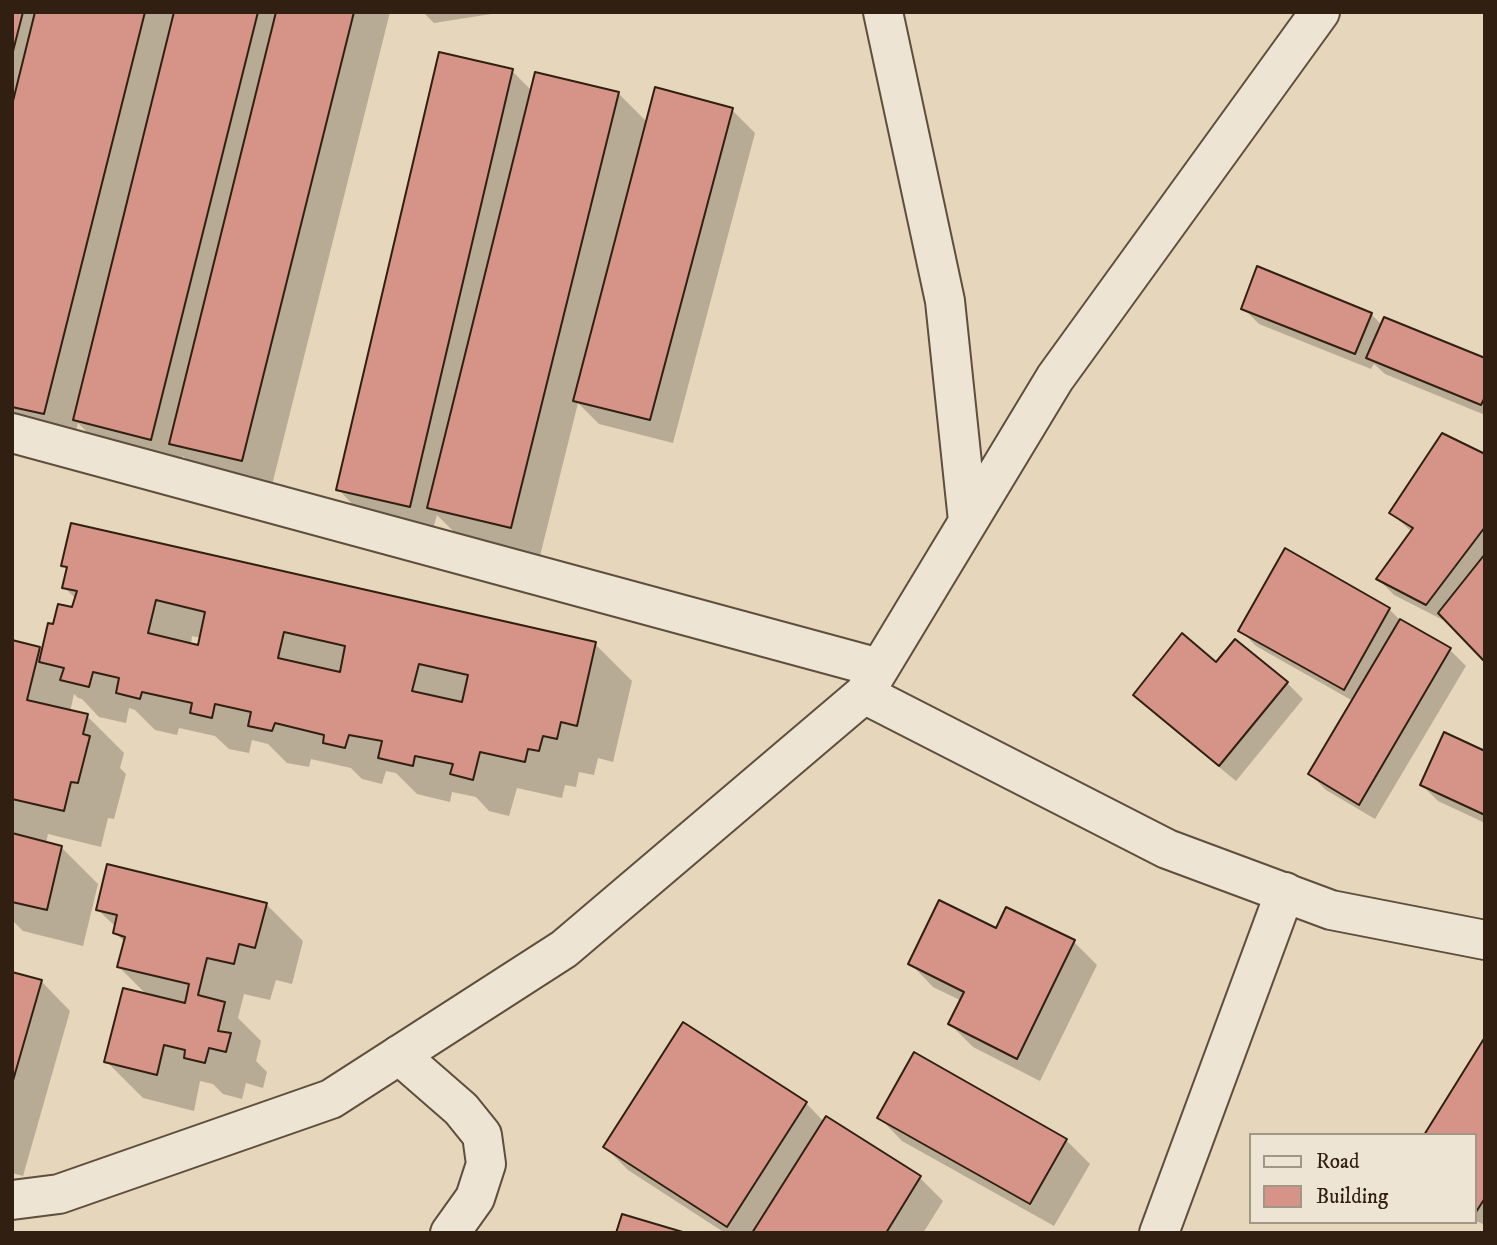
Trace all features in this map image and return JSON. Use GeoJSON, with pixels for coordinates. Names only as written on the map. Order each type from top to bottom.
{"type":"FeatureCollection","features":[{"type":"Feature","properties":{"kind":"street"},"geometry":{"type":"LineString","coordinates":[[883,12],[946,301],[968,521]]}},
{"type":"Feature","properties":{"kind":"street"},"geometry":{"type":"LineString","coordinates":[[12,1200],[59,1194],[331,1099],[564,949],[871,681],[1055,378],[1320,12]]}},
{"type":"Feature","properties":{"kind":"street"},"geometry":{"type":"LineString","coordinates":[[12,433],[871,681],[1167,849],[1331,910],[1485,940]]}},
{"type":"Feature","properties":{"kind":"street"},"geometry":{"type":"LineString","coordinates":[[1158,1233],[1285,892]]}},
{"type":"Feature","properties":{"kind":"street"},"geometry":{"type":"LineString","coordinates":[[399,1055],[461,1109],[481,1135],[486,1164],[475,1198],[450,1233]]}},
{"type":"Feature","properties":{"kind":"building"},"geometry":{"type":"Polygon","coordinates":[[[12,12],[23,12],[12,55],[12,12]]]}},
{"type":"Feature","properties":{"kind":"building"},"geometry":{"type":"Polygon","coordinates":[[[35,12],[145,12],[44,414],[12,407],[12,105],[35,12]]]}},
{"type":"Feature","properties":{"kind":"building"},"geometry":{"type":"Polygon","coordinates":[[[174,12],[258,12],[151,440],[73,420],[174,12]]]}},
{"type":"Feature","properties":{"kind":"building"},"geometry":{"type":"Polygon","coordinates":[[[276,12],[354,12],[242,461],[169,444],[276,12]]]}},
{"type":"Feature","properties":{"kind":"building"},"geometry":{"type":"Polygon","coordinates":[[[439,52],[513,69],[410,507],[336,490],[439,52]]]}},
{"type":"Feature","properties":{"kind":"building"},"geometry":{"type":"Polygon","coordinates":[[[535,72],[619,92],[511,528],[427,508],[535,72]]]}},
{"type":"Feature","properties":{"kind":"building"},"geometry":{"type":"Polygon","coordinates":[[[655,87],[733,108],[650,420],[573,401],[655,87]]]}},
{"type":"Feature","properties":{"kind":"building"},"geometry":{"type":"Polygon","coordinates":[[[1257,266],[1372,313],[1355,354],[1241,309],[1257,266]]]}},
{"type":"Feature","properties":{"kind":"building"},"geometry":{"type":"Polygon","coordinates":[[[1384,317],[1485,358],[1485,397],[1481,405],[1366,358],[1384,317]]]}},
{"type":"Feature","properties":{"kind":"building"},"geometry":{"type":"Polygon","coordinates":[[[1442,433],[1485,454],[1485,527],[1426,605],[1376,579],[1413,528],[1389,513],[1442,433]]]}},
{"type":"Feature","properties":{"kind":"building"},"geometry":{"type":"Polygon","coordinates":[[[71,523],[596,642],[577,726],[561,722],[557,739],[543,736],[539,751],[528,749],[525,762],[480,752],[473,780],[450,774],[453,764],[415,756],[413,766],[378,758],[382,741],[349,735],[345,748],[323,743],[324,735],[275,723],[272,731],[248,726],[251,712],[215,704],[212,718],[190,713],[192,703],[142,692],[140,699],[116,693],[119,678],[93,672],[89,687],[60,680],[64,668],[39,662],[48,623],[53,624],[58,604],[72,607],[77,591],[62,588],[67,567],[61,566],[71,523]],[[156,600],[148,633],[198,645],[205,612],[156,600]],[[284,632],[278,658],[340,672],[345,646],[284,632]],[[419,664],[412,691],[462,702],[468,675],[419,664]]]}},
{"type":"Feature","properties":{"kind":"building"},"geometry":{"type":"Polygon","coordinates":[[[1285,548],[1390,608],[1344,690],[1238,631],[1285,548]]]}},
{"type":"Feature","properties":{"kind":"building"},"geometry":{"type":"Polygon","coordinates":[[[1485,554],[1485,662],[1438,613],[1485,554]]]}},
{"type":"Feature","properties":{"kind":"building"},"geometry":{"type":"Polygon","coordinates":[[[1400,619],[1451,648],[1359,805],[1308,774],[1400,619]]]}},
{"type":"Feature","properties":{"kind":"building"},"geometry":{"type":"Polygon","coordinates":[[[1182,633],[1216,662],[1235,639],[1288,682],[1219,766],[1133,695],[1182,633]]]}},
{"type":"Feature","properties":{"kind":"building"},"geometry":{"type":"Polygon","coordinates":[[[12,640],[40,647],[27,700],[88,714],[83,734],[90,736],[78,783],[71,782],[64,811],[12,799],[12,640]]]}},
{"type":"Feature","properties":{"kind":"building"},"geometry":{"type":"Polygon","coordinates":[[[1444,732],[1485,751],[1485,815],[1420,785],[1444,732]]]}},
{"type":"Feature","properties":{"kind":"building"},"geometry":{"type":"Polygon","coordinates":[[[12,833],[62,846],[47,910],[12,902],[12,833]]]}},
{"type":"Feature","properties":{"kind":"building"},"geometry":{"type":"Polygon","coordinates":[[[107,864],[267,903],[255,948],[239,944],[234,964],[207,958],[198,995],[225,1002],[218,1031],[231,1033],[226,1052],[209,1048],[205,1063],[184,1058],[185,1050],[164,1045],[157,1075],[104,1062],[123,988],[185,1003],[189,984],[117,967],[125,937],[113,933],[117,915],[96,910],[107,864]]]}},
{"type":"Feature","properties":{"kind":"building"},"geometry":{"type":"Polygon","coordinates":[[[939,900],[996,928],[1006,907],[1075,940],[1017,1059],[948,1024],[964,992],[908,964],[939,900]]]}},
{"type":"Feature","properties":{"kind":"building"},"geometry":{"type":"Polygon","coordinates":[[[12,972],[42,980],[12,1084],[12,972]]]}},
{"type":"Feature","properties":{"kind":"building"},"geometry":{"type":"Polygon","coordinates":[[[683,1022],[807,1102],[727,1227],[603,1147],[683,1022]]]}},
{"type":"Feature","properties":{"kind":"building"},"geometry":{"type":"Polygon","coordinates":[[[1485,1037],[1485,1198],[1476,1212],[1476,1133],[1425,1133],[1485,1037]]]}},
{"type":"Feature","properties":{"kind":"building"},"geometry":{"type":"Polygon","coordinates":[[[914,1052],[1067,1139],[1030,1204],[877,1118],[914,1052]]]}},
{"type":"Feature","properties":{"kind":"building"},"geometry":{"type":"Polygon","coordinates":[[[826,1116],[921,1176],[886,1233],[752,1233],[826,1116]]]}},
{"type":"Feature","properties":{"kind":"building"},"geometry":{"type":"Polygon","coordinates":[[[622,1214],[686,1233],[616,1233],[622,1214]]]}}]}
